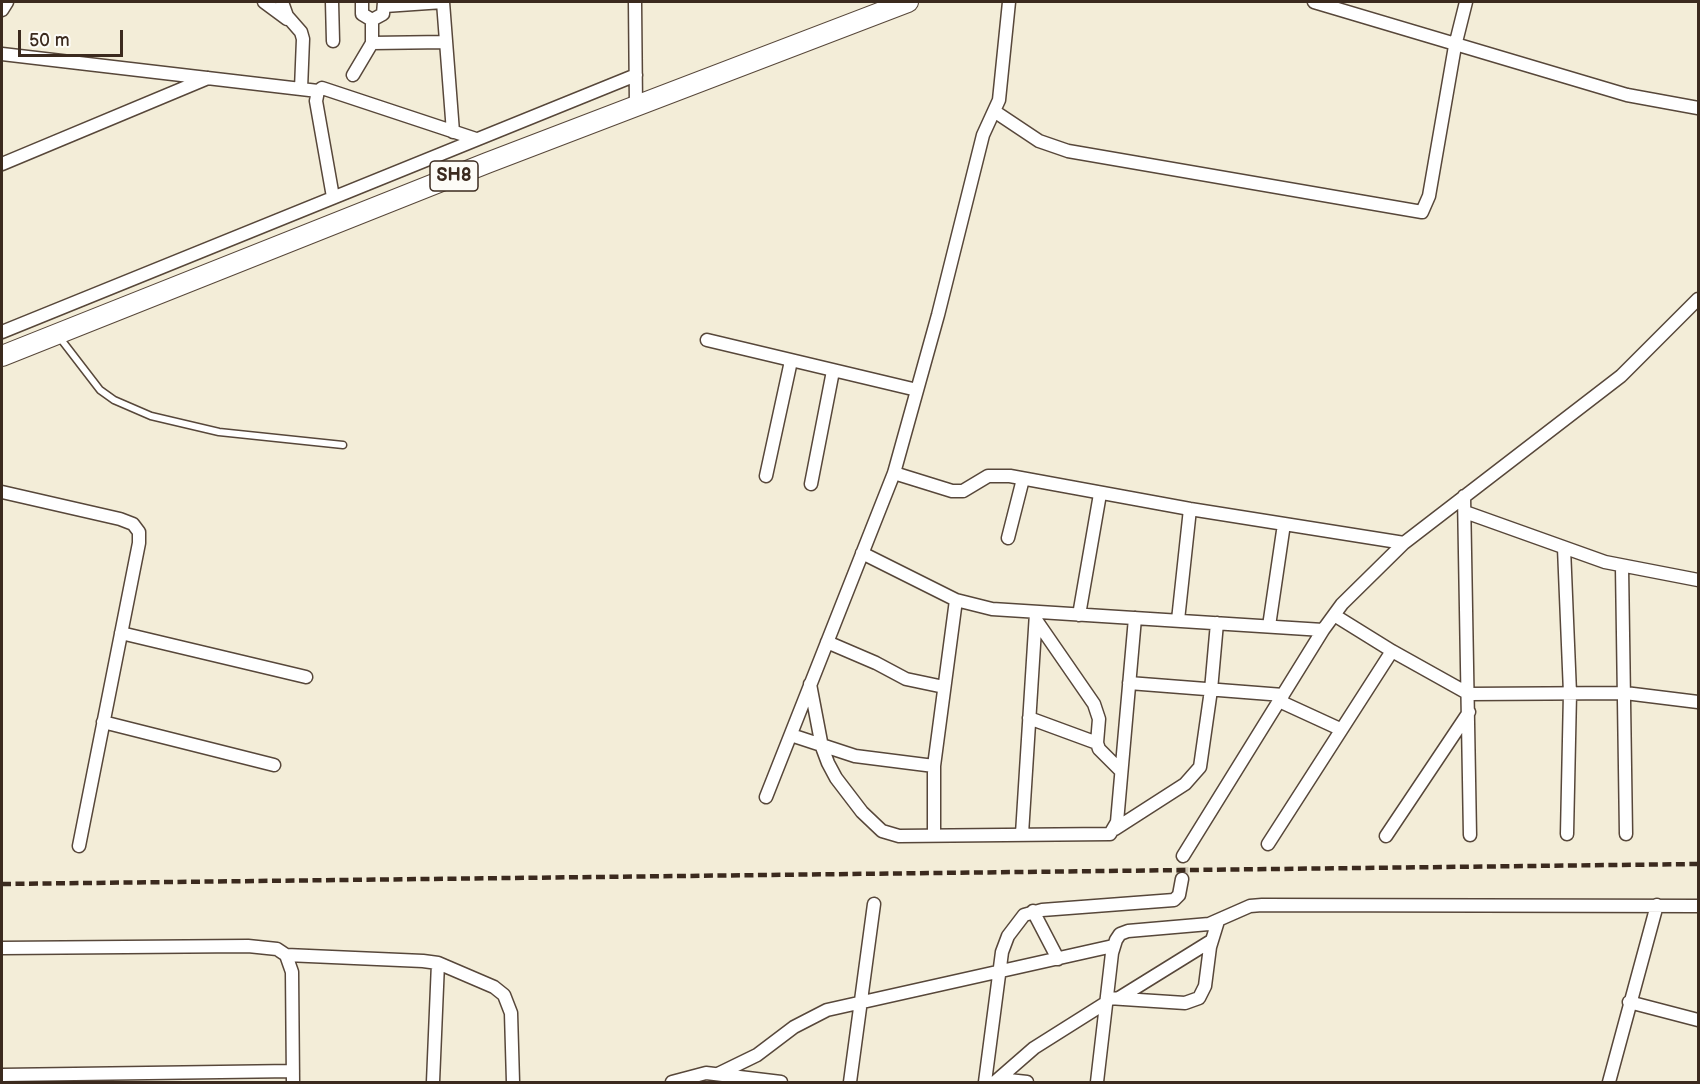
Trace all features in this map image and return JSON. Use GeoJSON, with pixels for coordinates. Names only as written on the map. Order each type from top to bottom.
{"type":"FeatureCollection","features":[{"type":"Feature","properties":{"kind":"main road","name":"SH8"},"geometry":{"type":"LineString","coordinates":[[2,356],[369,210],[908,2]]}},
{"type":"Feature","properties":{"kind":"street"},"geometry":{"type":"LineString","coordinates":[[2,10],[7,2]]}},
{"type":"Feature","properties":{"kind":"street"},"geometry":{"type":"LineString","coordinates":[[264,2],[291,21],[301,32],[303,39],[301,89]]}},
{"type":"Feature","properties":{"kind":"street"},"geometry":{"type":"LineString","coordinates":[[282,2],[291,21]]}},
{"type":"Feature","properties":{"kind":"street"},"geometry":{"type":"LineString","coordinates":[[332,2],[333,41]]}},
{"type":"Feature","properties":{"kind":"street"},"geometry":{"type":"LineString","coordinates":[[362,2],[362,14],[372,20]]}},
{"type":"Feature","properties":{"kind":"street"},"geometry":{"type":"LineString","coordinates":[[372,20],[383,14],[385,4],[442,2],[453,132]]}},
{"type":"Feature","properties":{"kind":"street"},"geometry":{"type":"LineString","coordinates":[[635,2],[636,107]]}},
{"type":"Feature","properties":{"kind":"street"},"geometry":{"type":"LineString","coordinates":[[766,797],[894,473],[983,135],[1001,88],[1009,2]]}},
{"type":"Feature","properties":{"kind":"street"},"geometry":{"type":"LineString","coordinates":[[1314,2],[1455,46],[1626,95],[1698,108]]}},
{"type":"Feature","properties":{"kind":"street"},"geometry":{"type":"LineString","coordinates":[[994,111],[1039,141],[1068,151],[1422,212],[1429,196],[1455,46],[1466,2]]}},
{"type":"Feature","properties":{"kind":"street"},"geometry":{"type":"LineString","coordinates":[[353,75],[372,43],[372,20]]}},
{"type":"Feature","properties":{"kind":"street"},"geometry":{"type":"LineString","coordinates":[[372,43],[446,42]]}},
{"type":"Feature","properties":{"kind":"street"},"geometry":{"type":"LineString","coordinates":[[2,54],[318,91],[328,88],[476,140]]}},
{"type":"Feature","properties":{"kind":"street"},"geometry":{"type":"LineString","coordinates":[[2,332],[636,75]]}},
{"type":"Feature","properties":{"kind":"street"},"geometry":{"type":"LineString","coordinates":[[2,164],[209,78]]}},
{"type":"Feature","properties":{"kind":"street"},"geometry":{"type":"LineString","coordinates":[[318,91],[316,101],[333,197]]}},
{"type":"Feature","properties":{"kind":"street"},"geometry":{"type":"LineString","coordinates":[[1183,856],[1334,615],[1404,543],[1621,375],[1698,299]]}},
{"type":"Feature","properties":{"kind":"street"},"geometry":{"type":"LineString","coordinates":[[707,340],[917,390]]}},
{"type":"Feature","properties":{"kind":"street"},"geometry":{"type":"LineString","coordinates":[[766,476],[791,361]]}},
{"type":"Feature","properties":{"kind":"street"},"geometry":{"type":"LineString","coordinates":[[811,484],[833,371]]}},
{"type":"Feature","properties":{"kind":"street"},"geometry":{"type":"LineString","coordinates":[[894,473],[952,491],[963,491],[988,476],[1023,479],[1100,494],[1404,543]]}},
{"type":"Feature","properties":{"kind":"street"},"geometry":{"type":"LineString","coordinates":[[1008,538],[1023,479]]}},
{"type":"Feature","properties":{"kind":"street"},"geometry":{"type":"LineString","coordinates":[[2,492],[133,524],[139,532],[139,543],[79,846]]}},
{"type":"Feature","properties":{"kind":"street"},"geometry":{"type":"LineString","coordinates":[[1079,615],[1100,494]]}},
{"type":"Feature","properties":{"kind":"street"},"geometry":{"type":"LineString","coordinates":[[1464,496],[1470,835]]}},
{"type":"Feature","properties":{"kind":"street"},"geometry":{"type":"LineString","coordinates":[[1178,620],[1190,509]]}},
{"type":"Feature","properties":{"kind":"street"},"geometry":{"type":"LineString","coordinates":[[1465,512],[1622,567],[1658,571],[1698,580]]}},
{"type":"Feature","properties":{"kind":"street"},"geometry":{"type":"LineString","coordinates":[[1269,626],[1284,524]]}},
{"type":"Feature","properties":{"kind":"street"},"geometry":{"type":"LineString","coordinates":[[1564,548],[1570,693],[1567,834]]}},
{"type":"Feature","properties":{"kind":"street"},"geometry":{"type":"LineString","coordinates":[[862,553],[956,600],[1036,617],[1079,615],[1323,630]]}},
{"type":"Feature","properties":{"kind":"street"},"geometry":{"type":"LineString","coordinates":[[1622,567],[1626,834]]}},
{"type":"Feature","properties":{"kind":"street"},"geometry":{"type":"LineString","coordinates":[[933,835],[934,766],[956,600]]}},
{"type":"Feature","properties":{"kind":"street"},"geometry":{"type":"LineString","coordinates":[[1334,615],[1469,694],[1625,693],[1698,702]]}},
{"type":"Feature","properties":{"kind":"street"},"geometry":{"type":"LineString","coordinates":[[1022,834],[1036,617]]}},
{"type":"Feature","properties":{"kind":"street"},"geometry":{"type":"LineString","coordinates":[[1036,617],[1097,709],[1099,719],[1097,743],[1106,758],[1121,771]]}},
{"type":"Feature","properties":{"kind":"street"},"geometry":{"type":"LineString","coordinates":[[1115,829],[1135,618]]}},
{"type":"Feature","properties":{"kind":"street"},"geometry":{"type":"LineString","coordinates":[[810,684],[822,747],[836,778],[872,823],[882,831],[899,836],[1022,834],[1101,836],[1110,834],[1194,776],[1203,756],[1217,623]]}},
{"type":"Feature","properties":{"kind":"street"},"geometry":{"type":"LineString","coordinates":[[121,633],[306,677]]}},
{"type":"Feature","properties":{"kind":"street"},"geometry":{"type":"LineString","coordinates":[[827,642],[906,679],[944,687]]}},
{"type":"Feature","properties":{"kind":"street"},"geometry":{"type":"LineString","coordinates":[[1268,844],[1392,651]]}},
{"type":"Feature","properties":{"kind":"street"},"geometry":{"type":"LineString","coordinates":[[1129,683],[1281,698],[1340,729]]}},
{"type":"Feature","properties":{"kind":"street"},"geometry":{"type":"LineString","coordinates":[[1386,836],[1469,711]]}},
{"type":"Feature","properties":{"kind":"street"},"geometry":{"type":"LineString","coordinates":[[1029,718],[1097,743]]}},
{"type":"Feature","properties":{"kind":"street"},"geometry":{"type":"LineString","coordinates":[[104,722],[274,765]]}},
{"type":"Feature","properties":{"kind":"street"},"geometry":{"type":"LineString","coordinates":[[791,735],[855,756],[934,766]]}},
{"type":"Feature","properties":{"kind":"street"},"geometry":{"type":"LineString","coordinates":[[985,1083],[998,974],[1008,936],[1024,915],[1033,911],[1174,900],[1179,895],[1182,879]]}},
{"type":"Feature","properties":{"kind":"street"},"geometry":{"type":"LineString","coordinates":[[850,1083],[859,1001],[874,904]]}},
{"type":"Feature","properties":{"kind":"street"},"geometry":{"type":"LineString","coordinates":[[1098,1083],[1111,999],[1113,946],[1120,934],[1128,931],[1199,925],[1218,921],[1240,910],[1262,905],[1698,906]]}},
{"type":"Feature","properties":{"kind":"street"},"geometry":{"type":"LineString","coordinates":[[1609,1083],[1656,905]]}},
{"type":"Feature","properties":{"kind":"street"},"geometry":{"type":"LineString","coordinates":[[1033,911],[1058,959]]}},
{"type":"Feature","properties":{"kind":"street"},"geometry":{"type":"LineString","coordinates":[[1111,999],[1185,1003],[1199,998],[1205,986],[1211,941],[1218,921]]}},
{"type":"Feature","properties":{"kind":"street"},"geometry":{"type":"LineString","coordinates":[[997,1081],[1034,1048],[1111,999],[1211,941]]}},
{"type":"Feature","properties":{"kind":"street"},"geometry":{"type":"LineString","coordinates":[[2,948],[266,946],[278,949],[286,955],[292,972],[293,1077],[2,1075]]}},
{"type":"Feature","properties":{"kind":"street"},"geometry":{"type":"LineString","coordinates":[[718,1074],[757,1055],[816,1014],[859,1001],[998,974],[1113,946]]}},
{"type":"Feature","properties":{"kind":"street"},"geometry":{"type":"LineString","coordinates":[[286,955],[438,963],[494,987],[504,995],[511,1013],[513,1083]]}},
{"type":"Feature","properties":{"kind":"street"},"geometry":{"type":"LineString","coordinates":[[433,1083],[438,963]]}},
{"type":"Feature","properties":{"kind":"street"},"geometry":{"type":"LineString","coordinates":[[1629,1002],[1698,1020]]}},
{"type":"Feature","properties":{"kind":"street"},"geometry":{"type":"LineString","coordinates":[[672,1083],[692,1076],[718,1074],[781,1083]]}},
{"type":"Feature","properties":{"kind":"street"},"geometry":{"type":"LineString","coordinates":[[997,1081],[1027,1083]]}},
{"type":"Feature","properties":{"kind":"lane"},"geometry":{"type":"LineString","coordinates":[[58,335],[100,390],[114,400],[151,416],[202,429],[343,445]]}},
{"type":"Feature","properties":{"kind":"tunnel"},"geometry":{"type":"LineString","coordinates":[[1182,879],[1183,856]]}},
{"type":"Feature","properties":{"kind":"railway"},"geometry":{"type":"LineString","coordinates":[[2,884],[1698,864]]}}]}
